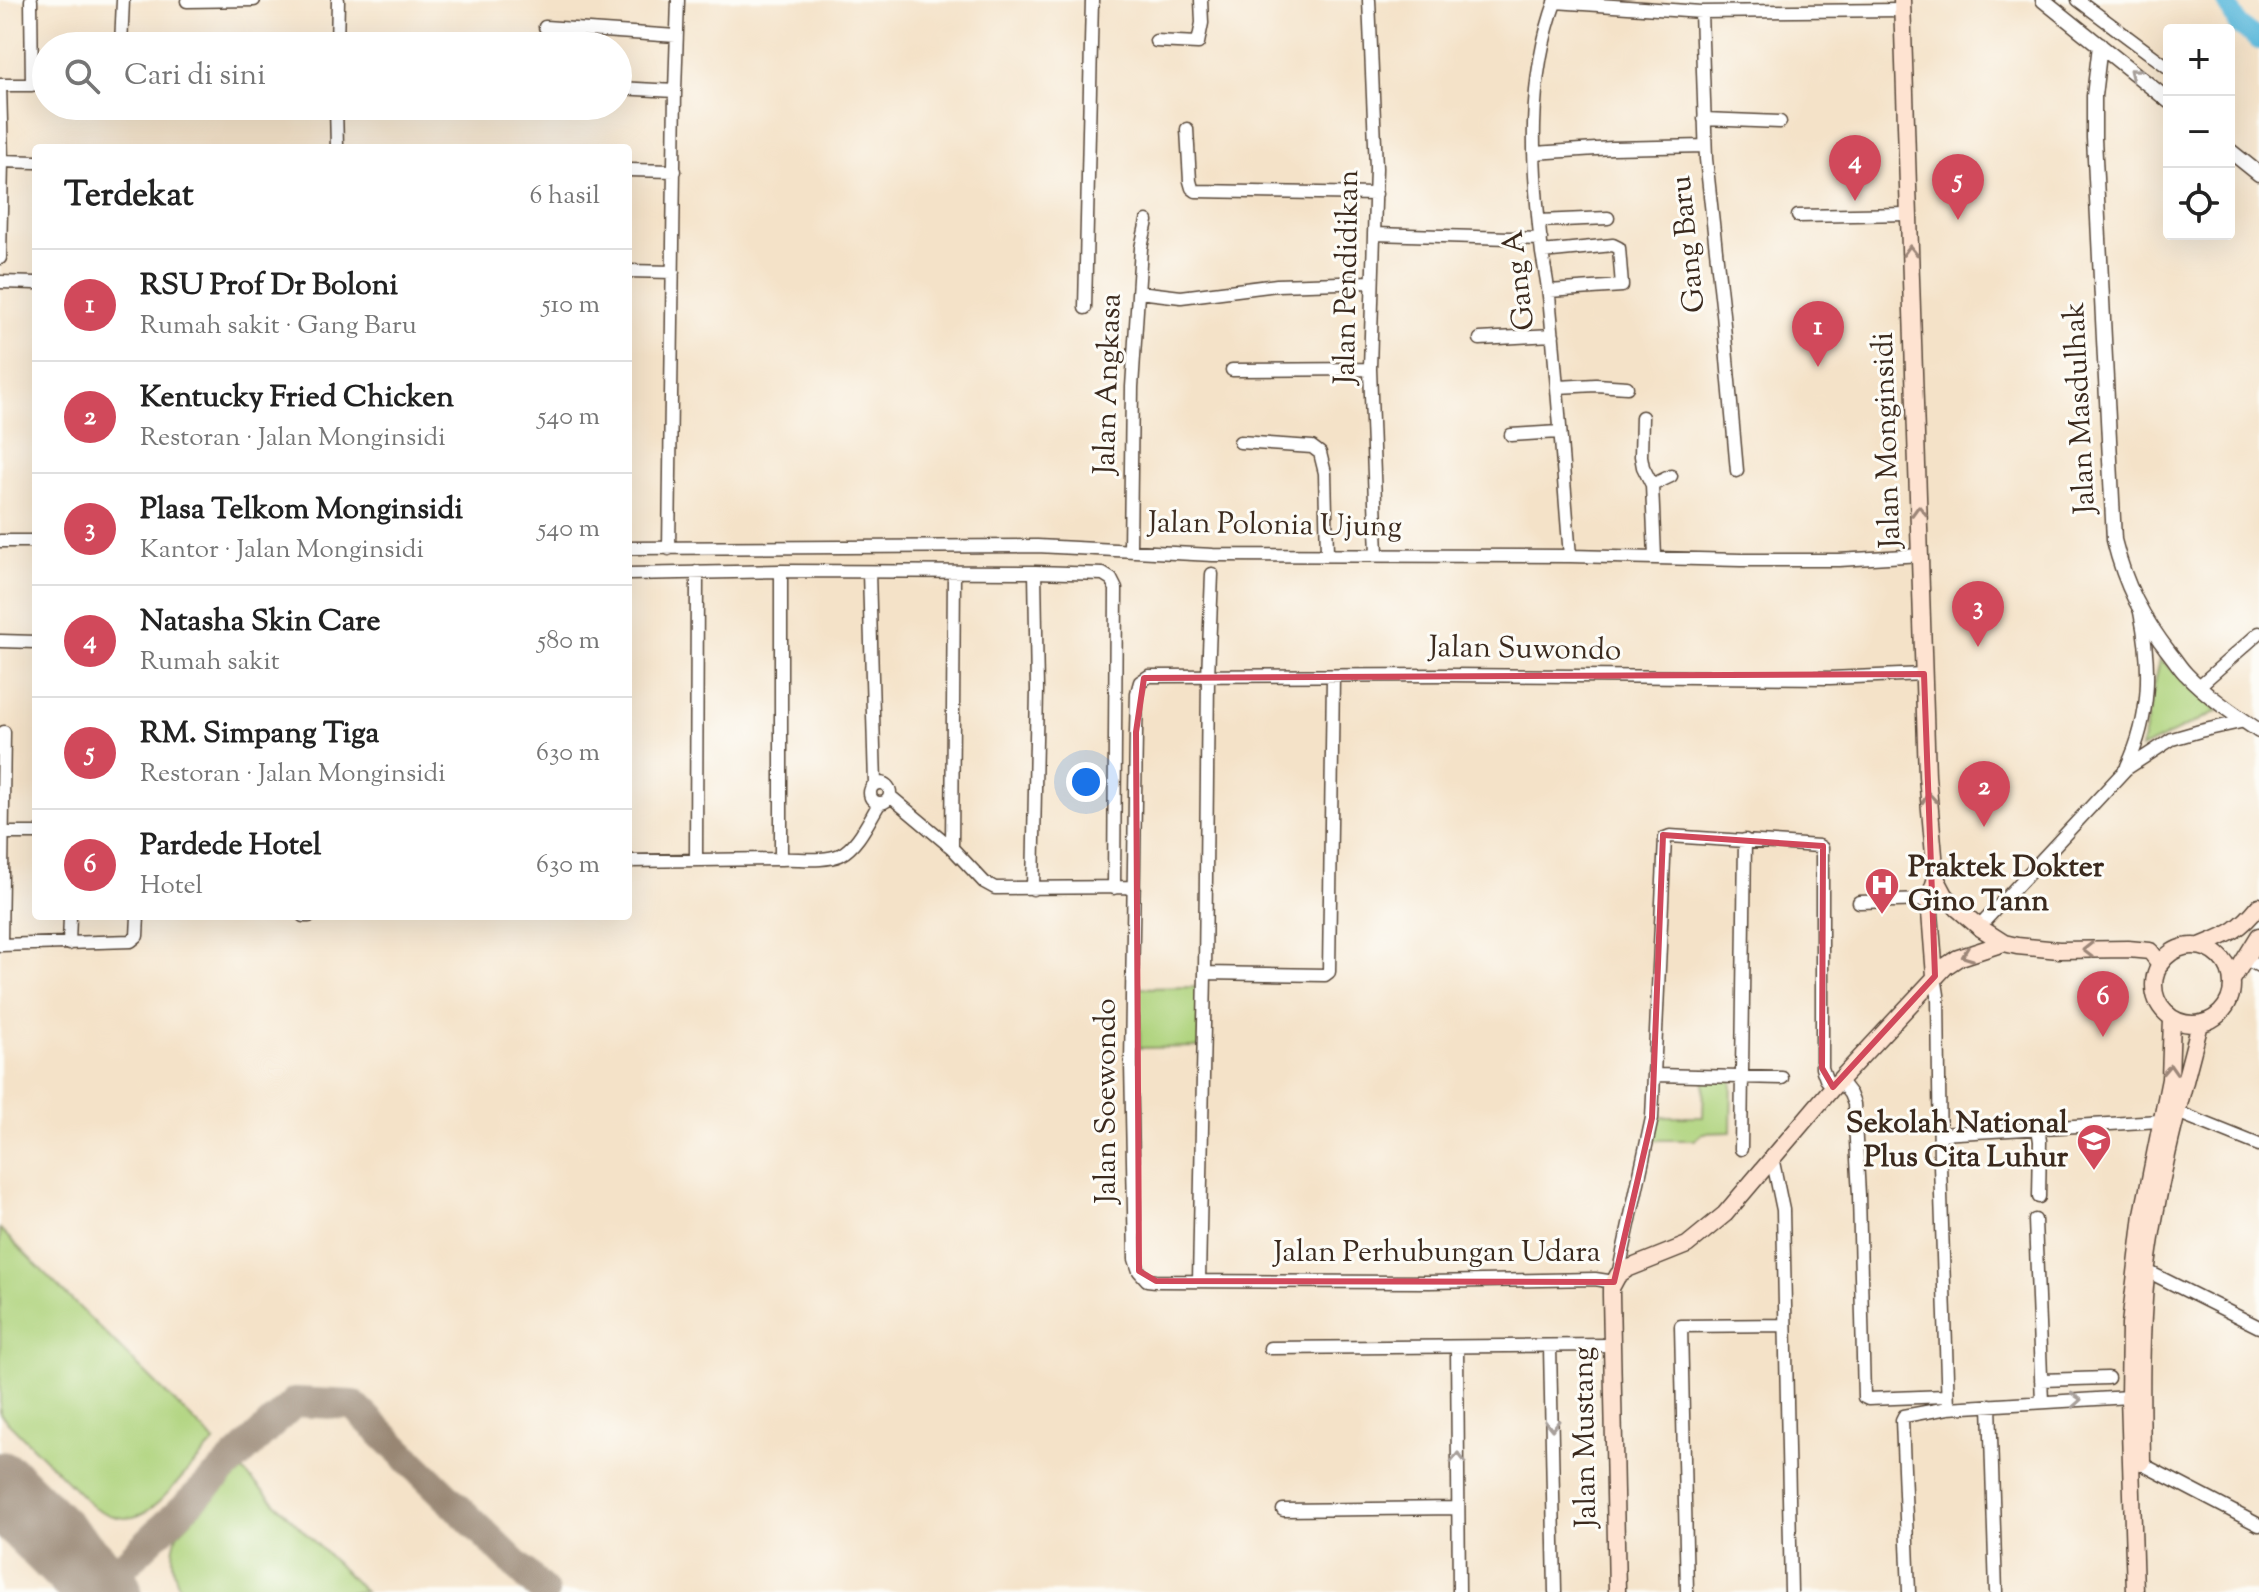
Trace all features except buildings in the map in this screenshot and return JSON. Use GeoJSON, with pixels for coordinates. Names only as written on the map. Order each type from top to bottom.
{"type":"FeatureCollection","features":[{"type":"Feature","properties":{"kind":"main road","name":"Jalan Monginsidi"},"geometry":{"type":"LineString","coordinates":[[1902,5],[1927,776],[1936,878],[1929,900],[1935,976]]}},
{"type":"Feature","properties":{"kind":"main road"},"geometry":{"type":"LineString","coordinates":[[1936,878],[1945,895],[1979,927],[2004,943],[2059,950],[2150,951],[2160,964]]}},
{"type":"Feature","properties":{"kind":"main road"},"geometry":{"type":"LineString","coordinates":[[2200,946],[2234,932],[2259,906]]}},
{"type":"Feature","properties":{"kind":"main road"},"geometry":{"type":"LineString","coordinates":[[2232,980],[2252,962],[2259,936]]}},
{"type":"Feature","properties":{"kind":"main road","name":"Jalan Perhubungan Udara"},"geometry":{"type":"LineString","coordinates":[[1616,1278],[1627,1269],[1687,1245],[1725,1214],[1836,1084],[1935,976],[1958,958],[2004,943]]}},
{"type":"Feature","properties":{"kind":"main road"},"geometry":{"type":"LineString","coordinates":[[2188,946],[2200,946],[2215,952],[2227,965],[2232,980],[2228,1004],[2221,1013],[2200,1024],[2185,1024],[2172,1018],[2163,1010],[2154,987],[2160,964],[2173,951],[2188,946]]}},
{"type":"Feature","properties":{"kind":"main road"},"geometry":{"type":"LineString","coordinates":[[2135,1592],[2130,1324],[2143,1214],[2170,1079],[2172,1018]]}},
{"type":"Feature","properties":{"kind":"main road"},"geometry":{"type":"LineString","coordinates":[[2146,1592],[2140,1363],[2147,1271],[2159,1189],[2200,1024]]}},
{"type":"Feature","properties":{"kind":"main road","name":"Jalan Mustang"},"geometry":{"type":"LineString","coordinates":[[1616,1278],[1611,1295],[1617,1592]]}},
{"type":"Feature","properties":{"kind":"street"},"geometry":{"type":"LineString","coordinates":[[0,258],[0,85],[32,85],[31,0]]}},
{"type":"Feature","properties":{"kind":"street"},"geometry":{"type":"LineString","coordinates":[[122,32],[123,0]]}},
{"type":"Feature","properties":{"kind":"street"},"geometry":{"type":"LineString","coordinates":[[187,1],[254,0]]}},
{"type":"Feature","properties":{"kind":"street"},"geometry":{"type":"LineString","coordinates":[[337,32],[338,0]]}},
{"type":"Feature","properties":{"kind":"street"},"geometry":{"type":"LineString","coordinates":[[669,549],[678,0]]}},
{"type":"Feature","properties":{"kind":"street"},"geometry":{"type":"LineString","coordinates":[[1085,308],[1092,0]]}},
{"type":"Feature","properties":{"kind":"street"},"geometry":{"type":"LineString","coordinates":[[1156,41],[1198,43],[1201,0]]}},
{"type":"Feature","properties":{"kind":"street","name":"Jalan Pendidikan"},"geometry":{"type":"LineString","coordinates":[[1369,0],[1376,194],[1370,369],[1377,554]]}},
{"type":"Feature","properties":{"kind":"street"},"geometry":{"type":"LineString","coordinates":[[2043,0],[2163,96]]}},
{"type":"Feature","properties":{"kind":"street"},"geometry":{"type":"LineString","coordinates":[[2078,0],[2163,64]]}},
{"type":"Feature","properties":{"kind":"street"},"geometry":{"type":"LineString","coordinates":[[1556,1],[1701,12],[1902,5]]}},
{"type":"Feature","properties":{"kind":"street","name":"Gang A"},"geometry":{"type":"LineString","coordinates":[[1556,1],[1544,39],[1536,86],[1534,153],[1558,387],[1570,556]]}},
{"type":"Feature","properties":{"kind":"street","name":"Gang Baru"},"geometry":{"type":"LineString","coordinates":[[1701,12],[1705,146],[1737,471]]}},
{"type":"Feature","properties":{"kind":"street"},"geometry":{"type":"LineString","coordinates":[[545,27],[618,32]]}},
{"type":"Feature","properties":{"kind":"street"},"geometry":{"type":"LineString","coordinates":[[632,33],[676,36]]}},
{"type":"Feature","properties":{"kind":"street","name":"Jalan Masdulhak"},"geometry":{"type":"LineString","coordinates":[[2100,45],[2094,96],[2094,138],[2114,540],[2121,570],[2139,607],[2184,673],[2259,731]]}},
{"type":"Feature","properties":{"kind":"street"},"geometry":{"type":"LineString","coordinates":[[632,89],[675,91]]}},
{"type":"Feature","properties":{"kind":"street"},"geometry":{"type":"LineString","coordinates":[[1704,119],[1780,122]]}},
{"type":"Feature","properties":{"kind":"street"},"geometry":{"type":"LineString","coordinates":[[336,120],[337,144]]}},
{"type":"Feature","properties":{"kind":"street"},"geometry":{"type":"LineString","coordinates":[[1187,129],[1190,181],[1196,191],[1376,194]]}},
{"type":"Feature","properties":{"kind":"street"},"geometry":{"type":"LineString","coordinates":[[1534,153],[1705,146]]}},
{"type":"Feature","properties":{"kind":"street"},"geometry":{"type":"LineString","coordinates":[[2235,155],[2259,174]]}},
{"type":"Feature","properties":{"kind":"street"},"geometry":{"type":"LineString","coordinates":[[1,161],[32,162]]}},
{"type":"Feature","properties":{"kind":"street"},"geometry":{"type":"LineString","coordinates":[[632,170],[675,171]]}},
{"type":"Feature","properties":{"kind":"street"},"geometry":{"type":"LineString","coordinates":[[1798,216],[1908,214]]}},
{"type":"Feature","properties":{"kind":"street"},"geometry":{"type":"LineString","coordinates":[[1539,221],[1608,218]]}},
{"type":"Feature","properties":{"kind":"street","name":"Jalan Angkasa"},"geometry":{"type":"LineString","coordinates":[[1130,550],[1132,387],[1141,248],[1147,221]]}},
{"type":"Feature","properties":{"kind":"street"},"geometry":{"type":"LineString","coordinates":[[1374,234],[1542,246],[1613,245],[1619,248],[1622,286],[1549,291]]}},
{"type":"Feature","properties":{"kind":"street"},"geometry":{"type":"LineString","coordinates":[[632,271],[673,272]]}},
{"type":"Feature","properties":{"kind":"street"},"geometry":{"type":"LineString","coordinates":[[0,282],[32,283]]}},
{"type":"Feature","properties":{"kind":"street"},"geometry":{"type":"LineString","coordinates":[[1139,292],[1181,297],[1277,285],[1371,282]]}},
{"type":"Feature","properties":{"kind":"street"},"geometry":{"type":"LineString","coordinates":[[1480,339],[1553,335]]}},
{"type":"Feature","properties":{"kind":"street"},"geometry":{"type":"LineString","coordinates":[[1232,370],[1370,369]]}},
{"type":"Feature","properties":{"kind":"street"},"geometry":{"type":"LineString","coordinates":[[1558,387],[1627,387]]}},
{"type":"Feature","properties":{"kind":"street"},"geometry":{"type":"LineString","coordinates":[[1642,417],[1642,462],[1652,485],[1655,557]]}},
{"type":"Feature","properties":{"kind":"street"},"geometry":{"type":"LineString","coordinates":[[1511,435],[1559,432]]}},
{"type":"Feature","properties":{"kind":"street"},"geometry":{"type":"LineString","coordinates":[[1240,442],[1312,447],[1320,453],[1325,473],[1327,554]]}},
{"type":"Feature","properties":{"kind":"street"},"geometry":{"type":"LineString","coordinates":[[1652,485],[1671,476]]}},
{"type":"Feature","properties":{"kind":"street"},"geometry":{"type":"LineString","coordinates":[[0,541],[32,541]]}},
{"type":"Feature","properties":{"kind":"street","name":"Jalan Polonia Ujung"},"geometry":{"type":"LineString","coordinates":[[632,548],[1037,546],[1213,555],[1377,554],[1755,560],[1839,560],[1921,555]]}},
{"type":"Feature","properties":{"kind":"street"},"geometry":{"type":"LineString","coordinates":[[781,571],[781,859]]}},
{"type":"Feature","properties":{"kind":"street"},"geometry":{"type":"LineString","coordinates":[[696,859],[697,572]]}},
{"type":"Feature","properties":{"kind":"street"},"geometry":{"type":"LineString","coordinates":[[632,861],[828,858],[841,854],[864,828],[890,791],[884,784],[875,784],[869,572]]}},
{"type":"Feature","properties":{"kind":"street"},"geometry":{"type":"LineString","coordinates":[[632,574],[1035,572],[1103,574],[1111,579],[1116,589],[1114,888]]}},
{"type":"Feature","properties":{"kind":"street"},"geometry":{"type":"LineString","coordinates":[[1033,889],[1037,690],[1035,572]]}},
{"type":"Feature","properties":{"kind":"street"},"geometry":{"type":"LineString","coordinates":[[952,848],[954,573]]}},
{"type":"Feature","properties":{"kind":"street"},"geometry":{"type":"LineString","coordinates":[[1199,1281],[1212,574]]}},
{"type":"Feature","properties":{"kind":"street"},"geometry":{"type":"LineString","coordinates":[[2126,769],[2135,750],[2147,690],[2147,646],[2139,607]]}},
{"type":"Feature","properties":{"kind":"street"},"geometry":{"type":"LineString","coordinates":[[2199,686],[2259,633]]}},
{"type":"Feature","properties":{"kind":"street"},"geometry":{"type":"LineString","coordinates":[[0,641],[32,642]]}},
{"type":"Feature","properties":{"kind":"street","name":"Jalan Suwondo"},"geometry":{"type":"LineString","coordinates":[[1137,693],[1140,682],[1149,676],[1830,678],[1924,674]]}},
{"type":"Feature","properties":{"kind":"street"},"geometry":{"type":"LineString","coordinates":[[1205,973],[1325,975],[1329,972],[1333,676]]}},
{"type":"Feature","properties":{"kind":"street","name":"Jalan Soewondo"},"geometry":{"type":"LineString","coordinates":[[1137,693],[1131,1064],[1135,1254],[1139,1271],[1147,1280]]}},
{"type":"Feature","properties":{"kind":"street"},"geometry":{"type":"LineString","coordinates":[[1979,927],[2126,769],[2172,739],[2245,721]]}},
{"type":"Feature","properties":{"kind":"street"},"geometry":{"type":"LineString","coordinates":[[4,732],[0,945],[131,941],[137,936],[138,920]]}},
{"type":"Feature","properties":{"kind":"street"},"geometry":{"type":"LineString","coordinates":[[885,800],[952,848],[989,886],[1033,889],[1134,887]]}},
{"type":"Feature","properties":{"kind":"street"},"geometry":{"type":"LineString","coordinates":[[1,833],[32,833]]}},
{"type":"Feature","properties":{"kind":"street"},"geometry":{"type":"LineString","coordinates":[[1616,1278],[1652,1118],[1665,838],[1819,846],[1823,850],[1822,1068],[1826,1079],[1850,1094],[1854,1104],[1864,1397],[1990,1405],[2129,1397]]}},
{"type":"Feature","properties":{"kind":"street"},"geometry":{"type":"LineString","coordinates":[[1741,1149],[1745,840]]}},
{"type":"Feature","properties":{"kind":"street"},"geometry":{"type":"LineString","coordinates":[[1859,902],[1929,900]]}},
{"type":"Feature","properties":{"kind":"street"},"geometry":{"type":"LineString","coordinates":[[69,944],[70,920]]}},
{"type":"Feature","properties":{"kind":"street","name":"Jalan Monginsidi"},"geometry":{"type":"LineString","coordinates":[[1935,976],[1938,995],[1947,1402]]}},
{"type":"Feature","properties":{"kind":"street"},"geometry":{"type":"LineString","coordinates":[[1655,1075],[1782,1078]]}},
{"type":"Feature","properties":{"kind":"street"},"geometry":{"type":"LineString","coordinates":[[2177,1112],[2259,1145]]}},
{"type":"Feature","properties":{"kind":"street"},"geometry":{"type":"LineString","coordinates":[[1941,1134],[2160,1121]]}},
{"type":"Feature","properties":{"kind":"street"},"geometry":{"type":"LineString","coordinates":[[2038,1128],[2039,1197]]}},
{"type":"Feature","properties":{"kind":"street"},"geometry":{"type":"LineString","coordinates":[[1772,1157],[1783,1210],[1791,1592]]}},
{"type":"Feature","properties":{"kind":"street"},"geometry":{"type":"LineString","coordinates":[[2035,1220],[2042,1402]]}},
{"type":"Feature","properties":{"kind":"street"},"geometry":{"type":"LineString","coordinates":[[2147,1271],[2259,1327]]}},
{"type":"Feature","properties":{"kind":"street","name":"Jalan Perhubungan Udara"},"geometry":{"type":"LineString","coordinates":[[1147,1280],[1429,1282],[1616,1278]]}},
{"type":"Feature","properties":{"kind":"street"},"geometry":{"type":"LineString","coordinates":[[1687,1592],[1681,1326],[1785,1325]]}},
{"type":"Feature","properties":{"kind":"street"},"geometry":{"type":"LineString","coordinates":[[1270,1348],[1613,1345]]}},
{"type":"Feature","properties":{"kind":"street"},"geometry":{"type":"LineString","coordinates":[[1457,1347],[1459,1592]]}},
{"type":"Feature","properties":{"kind":"street"},"geometry":{"type":"LineString","coordinates":[[1550,1347],[1555,1592]]}},
{"type":"Feature","properties":{"kind":"street"},"geometry":{"type":"LineString","coordinates":[[2041,1380],[2108,1378]]}},
{"type":"Feature","properties":{"kind":"street"},"geometry":{"type":"LineString","coordinates":[[1909,1592],[1902,1420],[1908,1413],[1947,1402]]}},
{"type":"Feature","properties":{"kind":"street"},"geometry":{"type":"LineString","coordinates":[[1990,1405],[1996,1592]]}},
{"type":"Feature","properties":{"kind":"street"},"geometry":{"type":"LineString","coordinates":[[2142,1464],[2259,1525]]}},
{"type":"Feature","properties":{"kind":"street"},"geometry":{"type":"LineString","coordinates":[[1283,1510],[1458,1508]]}},
{"type":"Feature","properties":{"kind":"highlighted area"},"geometry":{"type":"Polygon","coordinates":[[[1924,674],[1935,976],[1833,1087],[1822,1068],[1823,846],[1663,835],[1652,1118],[1614,1282],[1156,1281],[1139,1271],[1136,732],[1144,678],[1924,674]]]}},
{"type":"Feature","properties":{"kind":"green space"},"geometry":{"type":"Polygon","coordinates":[[[2160,659],[2218,711],[2141,749],[2160,659]]]}},
{"type":"Feature","properties":{"kind":"green space"},"geometry":{"type":"Polygon","coordinates":[[[1198,987],[1200,1047],[1140,1048],[1139,988],[1198,987]]]}},
{"type":"Feature","properties":{"kind":"green space"},"geometry":{"type":"Polygon","coordinates":[[[1704,1078],[1732,1078],[1731,1132],[1703,1133],[1695,1140],[1654,1140],[1656,1117],[1703,1117],[1704,1078]]]}},
{"type":"Feature","properties":{"kind":"green space"},"geometry":{"type":"Polygon","coordinates":[[[0,1229],[215,1442],[149,1510],[129,1518],[106,1514],[92,1506],[0,1414],[0,1229]]]}},
{"type":"Feature","properties":{"kind":"green space"},"geometry":{"type":"Polygon","coordinates":[[[241,1469],[365,1592],[182,1592],[173,1564],[177,1535],[241,1469]]]}},
{"type":"Feature","properties":{"kind":"waterway"},"geometry":{"type":"LineString","coordinates":[[2226,0],[2238,25],[2259,40]]}},
{"type":"Feature","properties":{"kind":"taxiway"},"geometry":{"type":"LineString","coordinates":[[125,1564],[295,1402],[353,1405],[544,1592]]}},
{"type":"Feature","properties":{"kind":"runway"},"geometry":{"type":"LineString","coordinates":[[0,1488],[105,1592]]}},
{"type":"Feature","properties":{"kind":"place","name":"Natasha Skin Care"},"geometry":{"type":"Point","coordinates":[1855,201]}},
{"type":"Feature","properties":{"kind":"place","name":"RM. Simpang Tiga"},"geometry":{"type":"Point","coordinates":[1958,220]}},
{"type":"Feature","properties":{"kind":"place","name":"RSU Prof Dr Boloni"},"geometry":{"type":"Point","coordinates":[1818,367]}},
{"type":"Feature","properties":{"kind":"place","name":"Plasa Telkom Monginsidi"},"geometry":{"type":"Point","coordinates":[1978,647]}},
{"type":"Feature","properties":{"kind":"place","name":"Kentucky Fried Chicken"},"geometry":{"type":"Point","coordinates":[1984,827]}},
{"type":"Feature","properties":{"kind":"place","name":"Praktek Dokter Gino Tann"},"geometry":{"type":"Point","coordinates":[1882,916]}},
{"type":"Feature","properties":{"kind":"place","name":"Pardede Hotel"},"geometry":{"type":"Point","coordinates":[2103,1037]}},
{"type":"Feature","properties":{"kind":"place","name":"Sekolah National Plus Cita Luhur"},"geometry":{"type":"Point","coordinates":[2094,1172]}}]}
